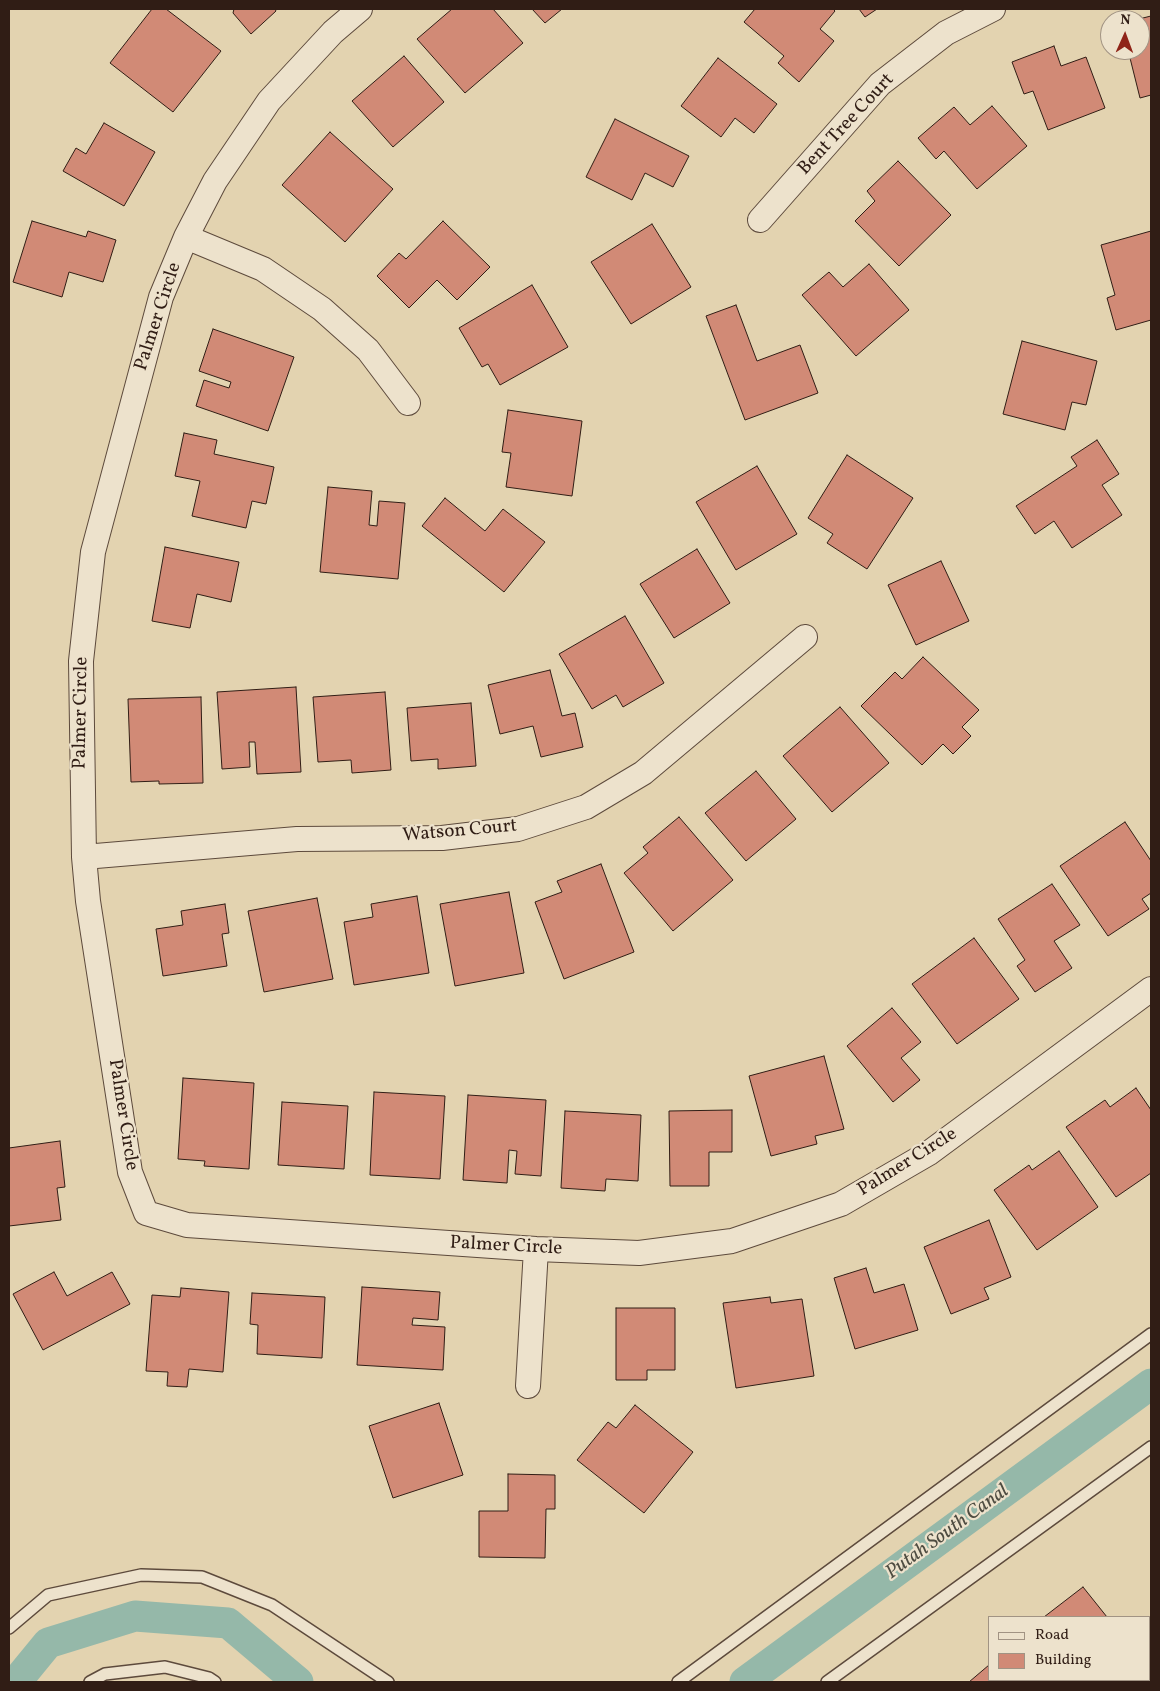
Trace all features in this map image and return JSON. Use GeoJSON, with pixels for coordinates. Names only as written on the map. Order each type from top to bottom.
{"type":"FeatureCollection","features":[{"type":"Feature","properties":{"kind":"street","name":"Palmer Circle"},"geometry":{"type":"LineString","coordinates":[[360,9],[333,32],[269,100],[215,182],[186,237],[161,297],[93,552],[81,661],[84,857],[88,901],[130,1172],[146,1213],[187,1225],[536,1249],[639,1253],[732,1241],[841,1204],[929,1153],[1151,989]]}},
{"type":"Feature","properties":{"kind":"street","name":"Bent Tree Court"},"geometry":{"type":"LineString","coordinates":[[760,220],[880,84],[946,32],[993,9]]}},
{"type":"Feature","properties":{"kind":"street"},"geometry":{"type":"LineString","coordinates":[[186,237],[264,269],[322,309],[368,350],[408,403]]}},
{"type":"Feature","properties":{"kind":"street","name":"Watson Court"},"geometry":{"type":"LineString","coordinates":[[84,857],[297,838],[442,838],[518,829],[586,808],[643,773],[805,637]]}},
{"type":"Feature","properties":{"kind":"street"},"geometry":{"type":"LineString","coordinates":[[528,1386],[536,1249]]}},
{"type":"Feature","properties":{"kind":"lane"},"geometry":{"type":"LineString","coordinates":[[678,1682],[1151,1334]]}},
{"type":"Feature","properties":{"kind":"lane"},"geometry":{"type":"LineString","coordinates":[[827,1682],[1151,1446]]}},
{"type":"Feature","properties":{"kind":"lane"},"geometry":{"type":"LineString","coordinates":[[9,1628],[48,1595],[141,1576],[202,1577],[272,1605],[388,1682]]}},
{"type":"Feature","properties":{"kind":"lane"},"geometry":{"type":"LineString","coordinates":[[90,1682],[105,1674],[165,1668],[209,1678],[215,1682]]}},
{"type":"Feature","properties":{"kind":"building"},"geometry":{"type":"Polygon","coordinates":[[[152,9],[166,9],[221,51],[173,112],[110,63],[152,9]]]}},
{"type":"Feature","properties":{"kind":"building"},"geometry":{"type":"Polygon","coordinates":[[[234,9],[275,9],[276,11],[251,34],[233,13],[234,9]]]}},
{"type":"Feature","properties":{"kind":"building"},"geometry":{"type":"Polygon","coordinates":[[[452,9],[493,9],[523,43],[465,93],[417,39],[452,9]]]}},
{"type":"Feature","properties":{"kind":"building"},"geometry":{"type":"Polygon","coordinates":[[[532,9],[562,9],[545,23],[532,9]]]}},
{"type":"Feature","properties":{"kind":"building"},"geometry":{"type":"Polygon","coordinates":[[[755,9],[833,9],[835,11],[820,29],[834,41],[799,82],[778,63],[784,56],[744,22],[755,9]]]}},
{"type":"Feature","properties":{"kind":"building"},"geometry":{"type":"Polygon","coordinates":[[[859,9],[877,9],[865,17],[859,9]]]}},
{"type":"Feature","properties":{"kind":"building"},"geometry":{"type":"Polygon","coordinates":[[[1150,16],[1151,95],[1140,98],[1130,60],[1150,60],[1150,16]]]}},
{"type":"Feature","properties":{"kind":"building"},"geometry":{"type":"Polygon","coordinates":[[[1054,46],[1061,66],[1086,57],[1105,108],[1048,130],[1033,91],[1024,94],[1012,62],[1054,46]]]}},
{"type":"Feature","properties":{"kind":"building"},"geometry":{"type":"Polygon","coordinates":[[[404,56],[444,102],[393,147],[352,101],[404,56]]]}},
{"type":"Feature","properties":{"kind":"building"},"geometry":{"type":"Polygon","coordinates":[[[718,58],[777,104],[754,133],[735,118],[721,137],[681,106],[718,58]]]}},
{"type":"Feature","properties":{"kind":"building"},"geometry":{"type":"Polygon","coordinates":[[[992,106],[1027,146],[977,189],[944,151],[936,159],[918,138],[954,107],[970,125],[992,106]]]}},
{"type":"Feature","properties":{"kind":"building"},"geometry":{"type":"Polygon","coordinates":[[[615,119],[689,156],[673,187],[645,173],[632,200],[586,177],[615,119]]]}},
{"type":"Feature","properties":{"kind":"building"},"geometry":{"type":"Polygon","coordinates":[[[104,123],[155,152],[124,206],[63,171],[76,148],[86,154],[104,123]]]}},
{"type":"Feature","properties":{"kind":"building"},"geometry":{"type":"Polygon","coordinates":[[[330,132],[393,189],[345,242],[282,185],[330,132]]]}},
{"type":"Feature","properties":{"kind":"building"},"geometry":{"type":"Polygon","coordinates":[[[898,161],[951,215],[899,266],[855,221],[875,201],[867,191],[898,161]]]}},
{"type":"Feature","properties":{"kind":"building"},"geometry":{"type":"Polygon","coordinates":[[[32,221],[86,237],[88,231],[116,240],[103,282],[69,272],[62,297],[13,282],[32,221]]]}},
{"type":"Feature","properties":{"kind":"building"},"geometry":{"type":"Polygon","coordinates":[[[443,221],[490,267],[457,300],[437,280],[409,308],[377,276],[399,253],[406,259],[443,221]]]}},
{"type":"Feature","properties":{"kind":"building"},"geometry":{"type":"Polygon","coordinates":[[[652,224],[691,287],[631,324],[591,262],[652,224]]]}},
{"type":"Feature","properties":{"kind":"building"},"geometry":{"type":"Polygon","coordinates":[[[1151,231],[1151,320],[1116,330],[1107,298],[1115,295],[1101,245],[1151,231]]]}},
{"type":"Feature","properties":{"kind":"building"},"geometry":{"type":"Polygon","coordinates":[[[869,264],[909,310],[856,356],[802,295],[829,272],[843,287],[869,264]]]}},
{"type":"Feature","properties":{"kind":"building"},"geometry":{"type":"Polygon","coordinates":[[[532,285],[568,347],[500,385],[488,364],[482,367],[459,328],[532,285]]]}},
{"type":"Feature","properties":{"kind":"building"},"geometry":{"type":"Polygon","coordinates":[[[736,305],[757,361],[800,345],[818,393],[745,420],[706,316],[736,305]]]}},
{"type":"Feature","properties":{"kind":"building"},"geometry":{"type":"Polygon","coordinates":[[[213,329],[294,357],[268,431],[196,406],[204,380],[229,388],[231,382],[199,371],[213,329]]]}},
{"type":"Feature","properties":{"kind":"building"},"geometry":{"type":"Polygon","coordinates":[[[1022,341],[1097,361],[1086,405],[1072,402],[1065,430],[1003,414],[1022,341]]]}},
{"type":"Feature","properties":{"kind":"building"},"geometry":{"type":"Polygon","coordinates":[[[508,410],[582,421],[572,496],[506,487],[511,453],[502,452],[508,410]]]}},
{"type":"Feature","properties":{"kind":"building"},"geometry":{"type":"Polygon","coordinates":[[[184,433],[217,440],[214,454],[274,467],[266,504],[252,501],[246,528],[192,516],[200,481],[175,476],[184,433]]]}},
{"type":"Feature","properties":{"kind":"building"},"geometry":{"type":"Polygon","coordinates":[[[1097,440],[1119,474],[1102,485],[1122,515],[1072,548],[1054,521],[1035,534],[1016,506],[1077,466],[1071,457],[1097,440]]]}},
{"type":"Feature","properties":{"kind":"building"},"geometry":{"type":"Polygon","coordinates":[[[847,455],[913,498],[867,569],[827,543],[833,534],[808,518],[847,455]]]}},
{"type":"Feature","properties":{"kind":"building"},"geometry":{"type":"Polygon","coordinates":[[[757,466],[797,534],[736,570],[696,502],[757,466]]]}},
{"type":"Feature","properties":{"kind":"building"},"geometry":{"type":"Polygon","coordinates":[[[328,487],[372,491],[369,525],[377,526],[379,501],[405,503],[398,579],[320,572],[328,487]]]}},
{"type":"Feature","properties":{"kind":"building"},"geometry":{"type":"Polygon","coordinates":[[[445,498],[485,531],[503,509],[545,542],[504,592],[422,526],[445,498]]]}},
{"type":"Feature","properties":{"kind":"building"},"geometry":{"type":"Polygon","coordinates":[[[165,547],[239,562],[231,602],[197,594],[190,628],[152,621],[165,547]]]}},
{"type":"Feature","properties":{"kind":"building"},"geometry":{"type":"Polygon","coordinates":[[[697,549],[730,603],[674,638],[640,584],[697,549]]]}},
{"type":"Feature","properties":{"kind":"building"},"geometry":{"type":"Polygon","coordinates":[[[941,561],[969,621],[916,645],[888,585],[941,561]]]}},
{"type":"Feature","properties":{"kind":"building"},"geometry":{"type":"Polygon","coordinates":[[[625,616],[664,683],[623,707],[616,695],[592,709],[559,654],[625,616]]]}},
{"type":"Feature","properties":{"kind":"building"},"geometry":{"type":"Polygon","coordinates":[[[923,657],[979,710],[962,727],[971,736],[953,754],[943,744],[922,765],[861,706],[895,672],[902,679],[923,657]]]}},
{"type":"Feature","properties":{"kind":"building"},"geometry":{"type":"Polygon","coordinates":[[[550,670],[562,716],[575,713],[583,747],[541,757],[533,726],[500,734],[488,685],[550,670]]]}},
{"type":"Feature","properties":{"kind":"building"},"geometry":{"type":"Polygon","coordinates":[[[296,687],[301,772],[257,774],[255,742],[249,742],[250,767],[222,769],[217,692],[296,687]]]}},
{"type":"Feature","properties":{"kind":"building"},"geometry":{"type":"Polygon","coordinates":[[[385,692],[391,770],[352,773],[351,760],[318,762],[313,697],[385,692]]]}},
{"type":"Feature","properties":{"kind":"building"},"geometry":{"type":"Polygon","coordinates":[[[201,697],[203,783],[159,784],[159,781],[131,782],[128,699],[201,697]]]}},
{"type":"Feature","properties":{"kind":"building"},"geometry":{"type":"Polygon","coordinates":[[[471,703],[476,766],[438,769],[438,759],[411,761],[407,708],[471,703]]]}},
{"type":"Feature","properties":{"kind":"building"},"geometry":{"type":"Polygon","coordinates":[[[840,707],[889,763],[832,812],[783,756],[840,707]]]}},
{"type":"Feature","properties":{"kind":"building"},"geometry":{"type":"Polygon","coordinates":[[[756,771],[796,819],[746,861],[705,813],[756,771]]]}},
{"type":"Feature","properties":{"kind":"building"},"geometry":{"type":"Polygon","coordinates":[[[679,817],[733,880],[673,931],[624,873],[648,853],[643,847],[679,817]]]}},
{"type":"Feature","properties":{"kind":"building"},"geometry":{"type":"Polygon","coordinates":[[[1125,822],[1151,861],[1151,893],[1142,899],[1149,909],[1108,936],[1060,866],[1125,822]]]}},
{"type":"Feature","properties":{"kind":"building"},"geometry":{"type":"Polygon","coordinates":[[[601,864],[634,952],[564,979],[535,902],[562,892],[557,881],[601,864]]]}},
{"type":"Feature","properties":{"kind":"building"},"geometry":{"type":"Polygon","coordinates":[[[1052,884],[1080,925],[1054,941],[1072,968],[1035,992],[1017,966],[1025,960],[998,919],[1052,884]]]}},
{"type":"Feature","properties":{"kind":"building"},"geometry":{"type":"Polygon","coordinates":[[[509,892],[524,973],[455,986],[440,904],[509,892]]]}},
{"type":"Feature","properties":{"kind":"building"},"geometry":{"type":"Polygon","coordinates":[[[417,896],[429,973],[354,985],[344,922],[373,917],[371,904],[417,896]]]}},
{"type":"Feature","properties":{"kind":"building"},"geometry":{"type":"Polygon","coordinates":[[[317,898],[333,979],[264,992],[248,911],[317,898]]]}},
{"type":"Feature","properties":{"kind":"building"},"geometry":{"type":"Polygon","coordinates":[[[225,904],[229,933],[222,934],[227,966],[163,976],[156,929],[183,925],[181,911],[225,904]]]}},
{"type":"Feature","properties":{"kind":"building"},"geometry":{"type":"Polygon","coordinates":[[[974,938],[1019,999],[957,1044],[912,984],[974,938]]]}},
{"type":"Feature","properties":{"kind":"building"},"geometry":{"type":"Polygon","coordinates":[[[892,1008],[921,1042],[901,1058],[920,1080],[893,1102],[847,1046],[892,1008]]]}},
{"type":"Feature","properties":{"kind":"building"},"geometry":{"type":"Polygon","coordinates":[[[824,1056],[844,1129],[815,1136],[817,1144],[771,1156],[749,1076],[824,1056]]]}},
{"type":"Feature","properties":{"kind":"building"},"geometry":{"type":"Polygon","coordinates":[[[183,1078],[254,1083],[249,1169],[204,1166],[205,1161],[178,1159],[183,1078]]]}},
{"type":"Feature","properties":{"kind":"building"},"geometry":{"type":"Polygon","coordinates":[[[1136,1088],[1151,1110],[1151,1173],[1116,1197],[1066,1127],[1105,1100],[1110,1107],[1136,1088]]]}},
{"type":"Feature","properties":{"kind":"building"},"geometry":{"type":"Polygon","coordinates":[[[374,1092],[445,1096],[440,1179],[370,1175],[374,1092]]]}},
{"type":"Feature","properties":{"kind":"building"},"geometry":{"type":"Polygon","coordinates":[[[468,1095],[546,1100],[541,1176],[515,1174],[517,1151],[509,1150],[507,1183],[463,1180],[468,1095]]]}},
{"type":"Feature","properties":{"kind":"building"},"geometry":{"type":"Polygon","coordinates":[[[282,1102],[348,1106],[344,1169],[278,1165],[282,1102]]]}},
{"type":"Feature","properties":{"kind":"building"},"geometry":{"type":"Polygon","coordinates":[[[732,1110],[732,1152],[709,1152],[709,1186],[670,1186],[669,1111],[732,1110]]]}},
{"type":"Feature","properties":{"kind":"building"},"geometry":{"type":"Polygon","coordinates":[[[565,1111],[641,1115],[638,1181],[606,1179],[605,1191],[561,1188],[565,1111]]]}},
{"type":"Feature","properties":{"kind":"building"},"geometry":{"type":"Polygon","coordinates":[[[60,1141],[65,1187],[57,1188],[61,1220],[9,1226],[9,1148],[60,1141]]]}},
{"type":"Feature","properties":{"kind":"building"},"geometry":{"type":"Polygon","coordinates":[[[1059,1151],[1098,1207],[1037,1250],[994,1190],[1029,1165],[1032,1170],[1059,1151]]]}},
{"type":"Feature","properties":{"kind":"building"},"geometry":{"type":"Polygon","coordinates":[[[989,1220],[1011,1277],[984,1288],[989,1299],[951,1314],[924,1247],[989,1220]]]}},
{"type":"Feature","properties":{"kind":"building"},"geometry":{"type":"Polygon","coordinates":[[[866,1268],[874,1293],[904,1284],[918,1330],[855,1349],[834,1278],[866,1268]]]}},
{"type":"Feature","properties":{"kind":"building"},"geometry":{"type":"Polygon","coordinates":[[[54,1272],[67,1296],[112,1272],[130,1304],[43,1350],[13,1294],[54,1272]]]}},
{"type":"Feature","properties":{"kind":"building"},"geometry":{"type":"Polygon","coordinates":[[[362,1287],[440,1292],[438,1320],[413,1318],[412,1325],[445,1327],[443,1370],[357,1365],[362,1287]]]}},
{"type":"Feature","properties":{"kind":"building"},"geometry":{"type":"Polygon","coordinates":[[[181,1288],[229,1292],[223,1372],[189,1369],[187,1387],[167,1386],[168,1372],[146,1371],[152,1295],[180,1297],[181,1288]]]}},
{"type":"Feature","properties":{"kind":"building"},"geometry":{"type":"Polygon","coordinates":[[[252,1293],[325,1297],[322,1358],[257,1354],[258,1325],[250,1324],[252,1293]]]}},
{"type":"Feature","properties":{"kind":"building"},"geometry":{"type":"Polygon","coordinates":[[[770,1297],[771,1303],[802,1299],[814,1376],[736,1388],[723,1303],[770,1297]]]}},
{"type":"Feature","properties":{"kind":"building"},"geometry":{"type":"Polygon","coordinates":[[[616,1308],[675,1308],[675,1370],[647,1370],[647,1380],[616,1380],[616,1308]]]}},
{"type":"Feature","properties":{"kind":"building"},"geometry":{"type":"Polygon","coordinates":[[[439,1403],[463,1475],[393,1498],[369,1426],[439,1403]]]}},
{"type":"Feature","properties":{"kind":"building"},"geometry":{"type":"Polygon","coordinates":[[[635,1405],[693,1452],[644,1513],[577,1460],[608,1422],[616,1428],[635,1405]]]}},
{"type":"Feature","properties":{"kind":"building"},"geometry":{"type":"Polygon","coordinates":[[[508,1474],[555,1475],[555,1509],[546,1509],[545,1558],[479,1557],[479,1511],[508,1511],[508,1474]]]}},
{"type":"Feature","properties":{"kind":"building"},"geometry":{"type":"Polygon","coordinates":[[[1083,1587],[1106,1616],[1045,1616],[1083,1587]]]}},
{"type":"Feature","properties":{"kind":"building"},"geometry":{"type":"Polygon","coordinates":[[[988,1666],[988,1681],[1029,1682],[969,1682],[988,1666]]]}},
{"type":"Feature","properties":{"kind":"building"},"geometry":{"type":"Polygon","coordinates":[[[1054,1681],[1094,1681],[1093,1682],[1054,1681]]]}},
{"type":"Feature","properties":{"kind":"waterway","name":"Putah South Canal"},"geometry":{"type":"LineString","coordinates":[[745,1682],[1151,1384]]}},
{"type":"Feature","properties":{"kind":"waterway","name":"Putah South Canal"},"geometry":{"type":"LineString","coordinates":[[16,1682],[48,1643],[135,1616],[228,1623],[298,1682]]}}]}
